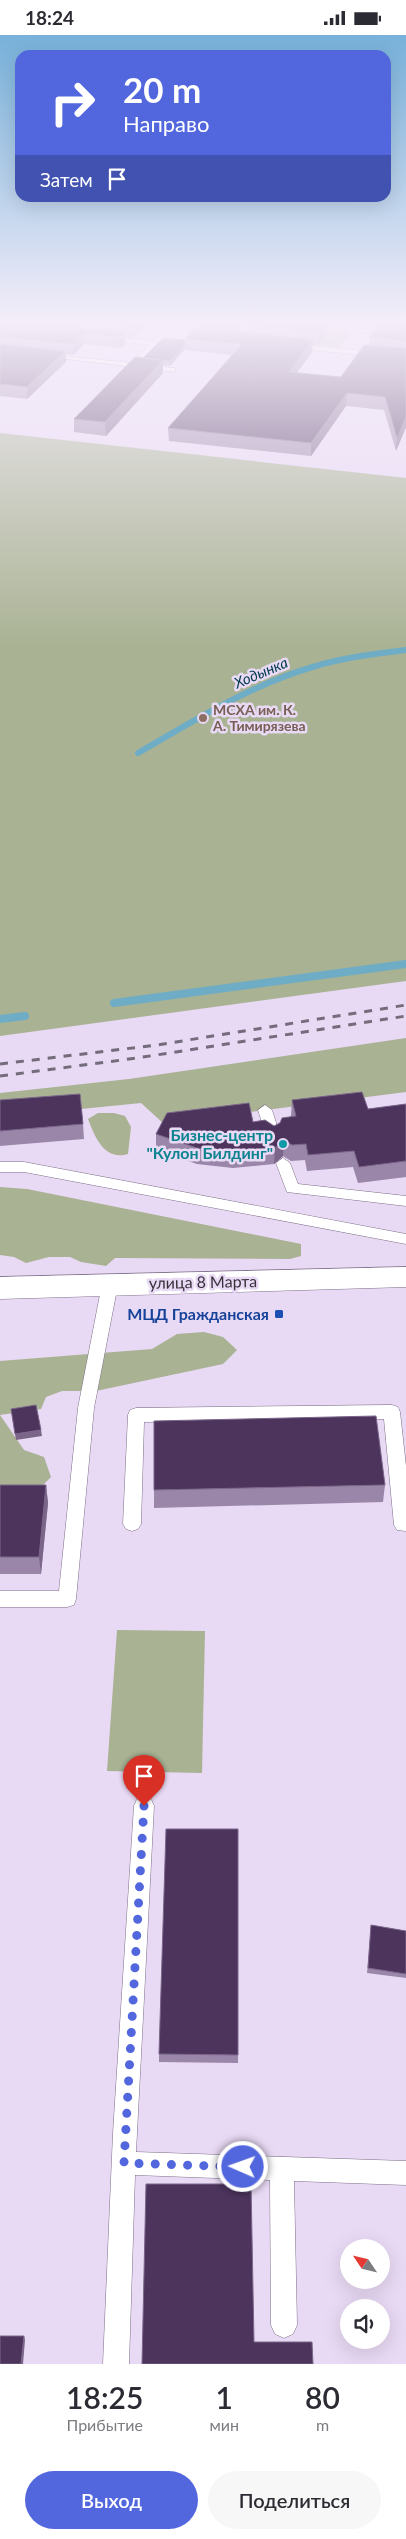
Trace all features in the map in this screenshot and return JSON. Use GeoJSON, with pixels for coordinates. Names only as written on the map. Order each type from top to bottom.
{"type":"FeatureCollection","features":[{"type":"Feature","properties":{"kind":"street","name":"улица 8 Марта"},"geometry":{"type":"LineString","coordinates":[[0,1288],[110,1283],[406,1277]]}},
{"type":"Feature","properties":{"kind":"lane"},"geometry":{"type":"LineString","coordinates":[[265,1110],[273,1135]]}},
{"type":"Feature","properties":{"kind":"lane"},"geometry":{"type":"LineString","coordinates":[[283,1163],[292,1188],[406,1201]]}},
{"type":"Feature","properties":{"kind":"lane"},"geometry":{"type":"LineString","coordinates":[[0,1167],[24,1167],[406,1239]]}},
{"type":"Feature","properties":{"kind":"lane"},"geometry":{"type":"LineString","coordinates":[[0,1599],[67,1599],[86,1408],[110,1283]]}},
{"type":"Feature","properties":{"kind":"lane"},"geometry":{"type":"LineString","coordinates":[[132,1524],[136,1415],[392,1412],[403,1525]]}},
{"type":"Feature","properties":{"kind":"lane"},"geometry":{"type":"LineString","coordinates":[[116,2364],[124,2163],[144,1806]]}},
{"type":"Feature","properties":{"kind":"lane"},"geometry":{"type":"LineString","coordinates":[[124,2163],[406,2173]]}},
{"type":"Feature","properties":{"kind":"lane"},"geometry":{"type":"LineString","coordinates":[[282,2169],[284,2325]]}},
{"type":"Feature","properties":{"kind":"green space","name":"МСХА им. К. А. Тимирязева"},"geometry":{"type":"Polygon","coordinates":[[[0,433],[406,478],[406,981],[0,1036],[0,433]]]}},
{"type":"Feature","properties":{"kind":"green space"},"geometry":{"type":"Polygon","coordinates":[[[406,1038],[406,1092],[163,1123],[141,1103],[81,1109],[0,1106],[0,1093],[129,1079],[406,1038]]]}},
{"type":"Feature","properties":{"kind":"green space"},"geometry":{"type":"Polygon","coordinates":[[[98,1113],[114,1113],[125,1116],[131,1127],[128,1154],[113,1154],[107,1151],[97,1140],[88,1119],[98,1113]]]}},
{"type":"Feature","properties":{"kind":"green space"},"geometry":{"type":"Polygon","coordinates":[[[0,1187],[27,1189],[301,1244],[301,1256],[290,1259],[115,1258],[106,1266],[81,1262],[70,1257],[49,1257],[26,1263],[14,1257],[0,1255],[0,1187]]]}},
{"type":"Feature","properties":{"kind":"green space"},"geometry":{"type":"Polygon","coordinates":[[[204,1332],[223,1337],[237,1350],[223,1364],[96,1391],[62,1391],[46,1397],[41,1409],[0,1415],[0,1361],[152,1349],[177,1334],[204,1332]]]}},
{"type":"Feature","properties":{"kind":"green space"},"geometry":{"type":"Polygon","coordinates":[[[0,1415],[24,1450],[44,1457],[51,1477],[28,1500],[0,1500],[0,1415]]]}},
{"type":"Feature","properties":{"kind":"green space"},"geometry":{"type":"Polygon","coordinates":[[[117,1630],[205,1631],[202,1773],[107,1771],[117,1630]]]}},
{"type":"Feature","properties":{"kind":"building"},"geometry":{"type":"Polygon","coordinates":[[[184,430],[321,430],[311,443],[184,430]]]}},
{"type":"Feature","properties":{"kind":"building"},"geometry":{"type":"Polygon","coordinates":[[[395,430],[401,430],[397,438],[395,430]]]}},
{"type":"Feature","properties":{"kind":"building","name":"Бизнес-центр \"Кулон Билдинг\""},"geometry":{"type":"Polygon","coordinates":[[[362,1092],[368,1109],[406,1104],[406,1161],[359,1167],[354,1151],[308,1155],[306,1144],[292,1145],[284,1140],[275,1148],[233,1152],[197,1148],[156,1134],[167,1113],[249,1103],[253,1122],[265,1120],[274,1126],[280,1123],[282,1118],[296,1116],[292,1100],[362,1092]]]}},
{"type":"Feature","properties":{"kind":"building"},"geometry":{"type":"Polygon","coordinates":[[[80,1094],[83,1124],[0,1131],[0,1100],[80,1094]]]}},
{"type":"Feature","properties":{"kind":"building"},"geometry":{"type":"Polygon","coordinates":[[[36,1405],[41,1430],[15,1434],[11,1409],[36,1405]]]}},
{"type":"Feature","properties":{"kind":"building"},"geometry":{"type":"Polygon","coordinates":[[[376,1416],[385,1485],[154,1490],[154,1421],[376,1416]]]}},
{"type":"Feature","properties":{"kind":"building"},"geometry":{"type":"Polygon","coordinates":[[[0,1485],[46,1485],[39,1557],[0,1557],[0,1485]]]}},
{"type":"Feature","properties":{"kind":"building"},"geometry":{"type":"Polygon","coordinates":[[[166,1829],[238,1829],[238,2055],[159,2054],[166,1829]]]}},
{"type":"Feature","properties":{"kind":"building"},"geometry":{"type":"Polygon","coordinates":[[[371,1925],[406,1931],[406,1974],[368,1968],[371,1925]]]}},
{"type":"Feature","properties":{"kind":"building"},"geometry":{"type":"Polygon","coordinates":[[[146,2184],[251,2184],[254,2342],[312,2342],[313,2364],[142,2364],[146,2184]]]}},
{"type":"Feature","properties":{"kind":"building"},"geometry":{"type":"Polygon","coordinates":[[[0,2336],[24,2336],[21,2364],[0,2364],[0,2336]]]}},
{"type":"Feature","properties":{"kind":"waterway","name":"Ходынка"},"geometry":{"type":"LineString","coordinates":[[138,753],[224,704],[292,674],[338,660],[406,650]]}},
{"type":"Feature","properties":{"kind":"waterway"},"geometry":{"type":"LineString","coordinates":[[114,1003],[406,964]]}},
{"type":"Feature","properties":{"kind":"waterway"},"geometry":{"type":"LineString","coordinates":[[0,1019],[25,1016]]}},
{"type":"Feature","properties":{"kind":"railway"},"geometry":{"type":"LineString","coordinates":[[0,1064],[157,1045],[406,1005]]}},
{"type":"Feature","properties":{"kind":"railway"},"geometry":{"type":"LineString","coordinates":[[0,1076],[137,1058],[406,1016]]}},
{"type":"Feature","properties":{"kind":"place","name":"МСХА им. К. А. Тимирязева"},"geometry":{"type":"Point","coordinates":[203,718]}},
{"type":"Feature","properties":{"kind":"place","name":"Бизнес-центр \"Кулон Билдинг\""},"geometry":{"type":"Point","coordinates":[283,1144]}},
{"type":"Feature","properties":{"kind":"place","name":"МЦД Гражданская"},"geometry":{"type":"Point","coordinates":[279,1314]}},
{"type":"Feature","properties":{"kind":"route"},"geometry":{"type":"LineString","coordinates":[[144,1806],[124,2163],[243,2167]]}}]}
